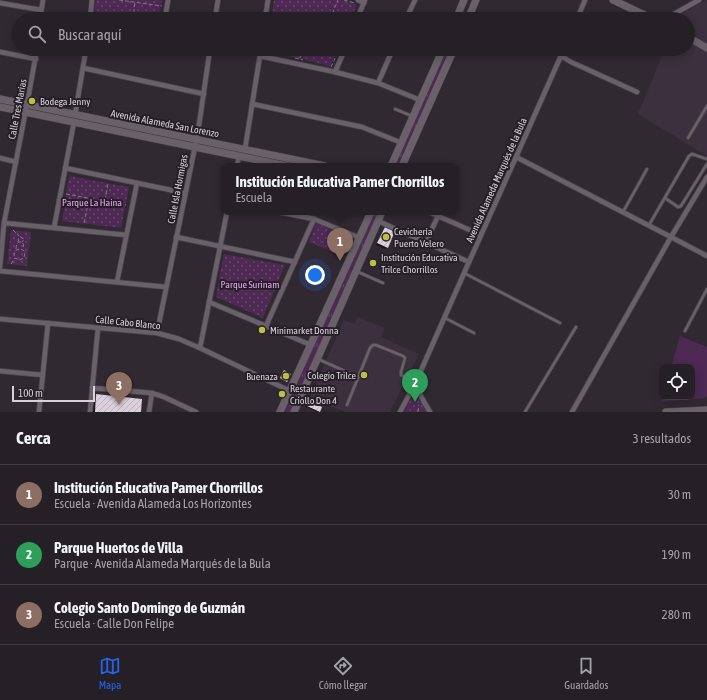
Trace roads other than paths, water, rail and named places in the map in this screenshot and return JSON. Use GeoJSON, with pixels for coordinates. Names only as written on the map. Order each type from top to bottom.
{"type":"FeatureCollection","features":[{"type":"Feature","properties":{"kind":"main road"},"geometry":{"type":"LineString","coordinates":[[459,12],[464,0]]}},
{"type":"Feature","properties":{"kind":"main road"},"geometry":{"type":"LineString","coordinates":[[471,12],[476,0]]}},
{"type":"Feature","properties":{"kind":"main road"},"geometry":{"type":"LineString","coordinates":[[613,0],[638,12]]}},
{"type":"Feature","properties":{"kind":"main road"},"geometry":{"type":"LineString","coordinates":[[695,41],[707,48]]}},
{"type":"Feature","properties":{"kind":"main road"},"geometry":{"type":"LineString","coordinates":[[392,163],[440,56]]}},
{"type":"Feature","properties":{"kind":"main road"},"geometry":{"type":"LineString","coordinates":[[403,163],[451,56]]}},
{"type":"Feature","properties":{"kind":"main road","name":"Avenida Alameda San Lorenzo"},"geometry":{"type":"LineString","coordinates":[[0,99],[76,115],[273,163]]}},
{"type":"Feature","properties":{"kind":"main road","name":"Avenida Alameda San Lorenzo"},"geometry":{"type":"LineString","coordinates":[[0,107],[74,122],[195,143],[245,149],[311,163]]}},
{"type":"Feature","properties":{"kind":"main road"},"geometry":{"type":"LineString","coordinates":[[280,412],[370,215]]}},
{"type":"Feature","properties":{"kind":"main road"},"geometry":{"type":"LineString","coordinates":[[294,412],[381,215]]}},
{"type":"Feature","properties":{"kind":"main road"},"geometry":{"type":"LineString","coordinates":[[666,412],[707,410]]}},
{"type":"Feature","properties":{"kind":"street"},"geometry":{"type":"LineString","coordinates":[[0,3],[41,10],[43,0]]}},
{"type":"Feature","properties":{"kind":"street"},"geometry":{"type":"LineString","coordinates":[[91,12],[92,0]]}},
{"type":"Feature","properties":{"kind":"street"},"geometry":{"type":"LineString","coordinates":[[166,12],[168,0]]}},
{"type":"Feature","properties":{"kind":"street"},"geometry":{"type":"LineString","coordinates":[[216,12],[218,0]]}},
{"type":"Feature","properties":{"kind":"street"},"geometry":{"type":"LineString","coordinates":[[266,12],[268,0]]}},
{"type":"Feature","properties":{"kind":"street"},"geometry":{"type":"LineString","coordinates":[[409,12],[415,0]]}},
{"type":"Feature","properties":{"kind":"street"},"geometry":{"type":"LineString","coordinates":[[580,12],[585,0]]}},
{"type":"Feature","properties":{"kind":"street"},"geometry":{"type":"LineString","coordinates":[[678,12],[699,0]]}},
{"type":"Feature","properties":{"kind":"street"},"geometry":{"type":"LineString","coordinates":[[357,2],[365,1]]}},
{"type":"Feature","properties":{"kind":"street"},"geometry":{"type":"LineString","coordinates":[[360,12],[365,1]]}},
{"type":"Feature","properties":{"kind":"street"},"geometry":{"type":"LineString","coordinates":[[0,52],[12,54]]}},
{"type":"Feature","properties":{"kind":"street"},"geometry":{"type":"LineString","coordinates":[[21,56],[36,59]]}},
{"type":"Feature","properties":{"kind":"street","name":"Calle Tres Marías"},"geometry":{"type":"LineString","coordinates":[[0,267],[4,223],[36,56]]}},
{"type":"Feature","properties":{"kind":"street"},"geometry":{"type":"LineString","coordinates":[[76,115],[85,56]]}},
{"type":"Feature","properties":{"kind":"street","name":"Calle Isla Hormigas"},"geometry":{"type":"LineString","coordinates":[[157,333],[195,143],[209,56]]}},
{"type":"Feature","properties":{"kind":"street"},"geometry":{"type":"LineString","coordinates":[[245,149],[260,56],[378,83],[420,100]]}},
{"type":"Feature","properties":{"kind":"street"},"geometry":{"type":"LineString","coordinates":[[335,72],[342,56]]}},
{"type":"Feature","properties":{"kind":"street"},"geometry":{"type":"LineString","coordinates":[[378,83],[390,56]]}},
{"type":"Feature","properties":{"kind":"street"},"geometry":{"type":"LineString","coordinates":[[561,56],[637,92]]}},
{"type":"Feature","properties":{"kind":"street","name":"Avenida Alameda Marqués de la Bula"},"geometry":{"type":"LineString","coordinates":[[400,412],[415,384],[445,318],[561,56]]}},
{"type":"Feature","properties":{"kind":"street"},"geometry":{"type":"LineString","coordinates":[[83,68],[204,94]]}},
{"type":"Feature","properties":{"kind":"street"},"geometry":{"type":"LineString","coordinates":[[252,104],[362,127],[402,143]]}},
{"type":"Feature","properties":{"kind":"street"},"geometry":{"type":"LineString","coordinates":[[54,228],[74,122]]}},
{"type":"Feature","properties":{"kind":"street"},"geometry":{"type":"LineString","coordinates":[[238,163],[239,156]]}},
{"type":"Feature","properties":{"kind":"street"},"geometry":{"type":"LineString","coordinates":[[516,157],[707,256]]}},
{"type":"Feature","properties":{"kind":"street"},"geometry":{"type":"LineString","coordinates":[[0,158],[16,162]]}},
{"type":"Feature","properties":{"kind":"street"},"geometry":{"type":"LineString","coordinates":[[65,168],[185,193]]}},
{"type":"Feature","properties":{"kind":"street"},"geometry":{"type":"LineString","coordinates":[[572,412],[707,177]]}},
{"type":"Feature","properties":{"kind":"street"},"geometry":{"type":"LineString","coordinates":[[117,282],[137,183]]}},
{"type":"Feature","properties":{"kind":"street"},"geometry":{"type":"LineString","coordinates":[[200,348],[226,215]]}},
{"type":"Feature","properties":{"kind":"street"},"geometry":{"type":"LineString","coordinates":[[294,215],[314,219],[360,238]]}},
{"type":"Feature","properties":{"kind":"street"},"geometry":{"type":"LineString","coordinates":[[426,242],[438,216],[481,235]]}},
{"type":"Feature","properties":{"kind":"street"},"geometry":{"type":"LineString","coordinates":[[266,326],[314,219]]}},
{"type":"Feature","properties":{"kind":"street"},"geometry":{"type":"LineString","coordinates":[[378,221],[469,262]]}},
{"type":"Feature","properties":{"kind":"street"},"geometry":{"type":"LineString","coordinates":[[4,223],[126,235]]}},
{"type":"Feature","properties":{"kind":"street"},"geometry":{"type":"LineString","coordinates":[[176,237],[295,262]]}},
{"type":"Feature","properties":{"kind":"street"},"geometry":{"type":"LineString","coordinates":[[0,271],[166,287]]}},
{"type":"Feature","properties":{"kind":"street"},"geometry":{"type":"LineString","coordinates":[[209,302],[311,345]]}},
{"type":"Feature","properties":{"kind":"street","name":"Calle Cabo Blanco"},"geometry":{"type":"LineString","coordinates":[[0,319],[157,333],[179,339],[200,348],[290,390]]}},
{"type":"Feature","properties":{"kind":"street"},"geometry":{"type":"LineString","coordinates":[[39,412],[48,323]]}},
{"type":"Feature","properties":{"kind":"street"},"geometry":{"type":"LineString","coordinates":[[90,412],[98,328]]}},
{"type":"Feature","properties":{"kind":"street"},"geometry":{"type":"LineString","coordinates":[[0,371],[43,375]]}},
{"type":"Feature","properties":{"kind":"street"},"geometry":{"type":"LineString","coordinates":[[415,384],[430,412]]}},
{"type":"Feature","properties":{"kind":"street"},"geometry":{"type":"LineString","coordinates":[[92,388],[152,393],[196,412]]}},
{"type":"Feature","properties":{"kind":"street"},"geometry":{"type":"LineString","coordinates":[[149,412],[152,393]]}},
{"type":"Feature","properties":{"kind":"lane"},"geometry":{"type":"LineString","coordinates":[[688,138],[707,106]]}},
{"type":"Feature","properties":{"kind":"lane"},"geometry":{"type":"LineString","coordinates":[[395,109],[413,116]]}},
{"type":"Feature","properties":{"kind":"lane"},"geometry":{"type":"LineString","coordinates":[[649,225],[690,154],[707,159]]}},
{"type":"Feature","properties":{"kind":"lane"},"geometry":{"type":"LineString","coordinates":[[665,198],[678,207],[681,206],[707,164]]}},
{"type":"Feature","properties":{"kind":"lane"},"geometry":{"type":"LineString","coordinates":[[623,212],[647,169]]}},
{"type":"Feature","properties":{"kind":"lane"},"geometry":{"type":"LineString","coordinates":[[356,271],[383,283]]}},
{"type":"Feature","properties":{"kind":"lane"},"geometry":{"type":"LineString","coordinates":[[464,273],[560,323]]}},
{"type":"Feature","properties":{"kind":"lane"},"geometry":{"type":"LineString","coordinates":[[685,331],[707,289]]}},
{"type":"Feature","properties":{"kind":"lane"},"geometry":{"type":"LineString","coordinates":[[445,318],[474,333]]}},
{"type":"Feature","properties":{"kind":"lane"},"geometry":{"type":"LineString","coordinates":[[525,412],[576,327]]}},
{"type":"Feature","properties":{"kind":"lane"},"geometry":{"type":"LineString","coordinates":[[347,405],[370,348],[373,345],[403,356],[405,358],[401,375],[415,384]]}},
{"type":"Feature","properties":{"kind":"lane"},"geometry":{"type":"LineString","coordinates":[[317,359],[358,377]]}},
{"type":"Feature","properties":{"kind":"place","name":"Bodega Jenny"},"geometry":{"type":"Point","coordinates":[32,101]}},
{"type":"Feature","properties":{"kind":"place","name":"Cevichería Puerto Velero"},"geometry":{"type":"Point","coordinates":[386,237]}},
{"type":"Feature","properties":{"kind":"place","name":"Institución Educativa Pamer Chorrillos"},"geometry":{"type":"Point","coordinates":[340,261]}},
{"type":"Feature","properties":{"kind":"place","name":"Institución Educativa Trilce Chorrillos"},"geometry":{"type":"Point","coordinates":[373,263]}},
{"type":"Feature","properties":{"kind":"place","name":"Minimarket Donna"},"geometry":{"type":"Point","coordinates":[262,330]}},
{"type":"Feature","properties":{"kind":"place","name":"Colegio Trilce"},"geometry":{"type":"Point","coordinates":[364,375]}},
{"type":"Feature","properties":{"kind":"place","name":"Buenaza"},"geometry":{"type":"Point","coordinates":[286,376]}},
{"type":"Feature","properties":{"kind":"place","name":"Restaurante Criollo Don 4"},"geometry":{"type":"Point","coordinates":[282,394]}},
{"type":"Feature","properties":{"kind":"place","name":"Parque Huertos de Villa"},"geometry":{"type":"Point","coordinates":[415,402]}},
{"type":"Feature","properties":{"kind":"place","name":"Colegio Santo Domingo de Guzmán"},"geometry":{"type":"Point","coordinates":[119,405]}},
{"type":"Feature","properties":{"kind":"park label","name":"Parque La Haina"},"geometry":{"type":"Point","coordinates":[92,202]}},
{"type":"Feature","properties":{"kind":"park label","name":"Parque Surinam"},"geometry":{"type":"Point","coordinates":[250,284]}}]}
